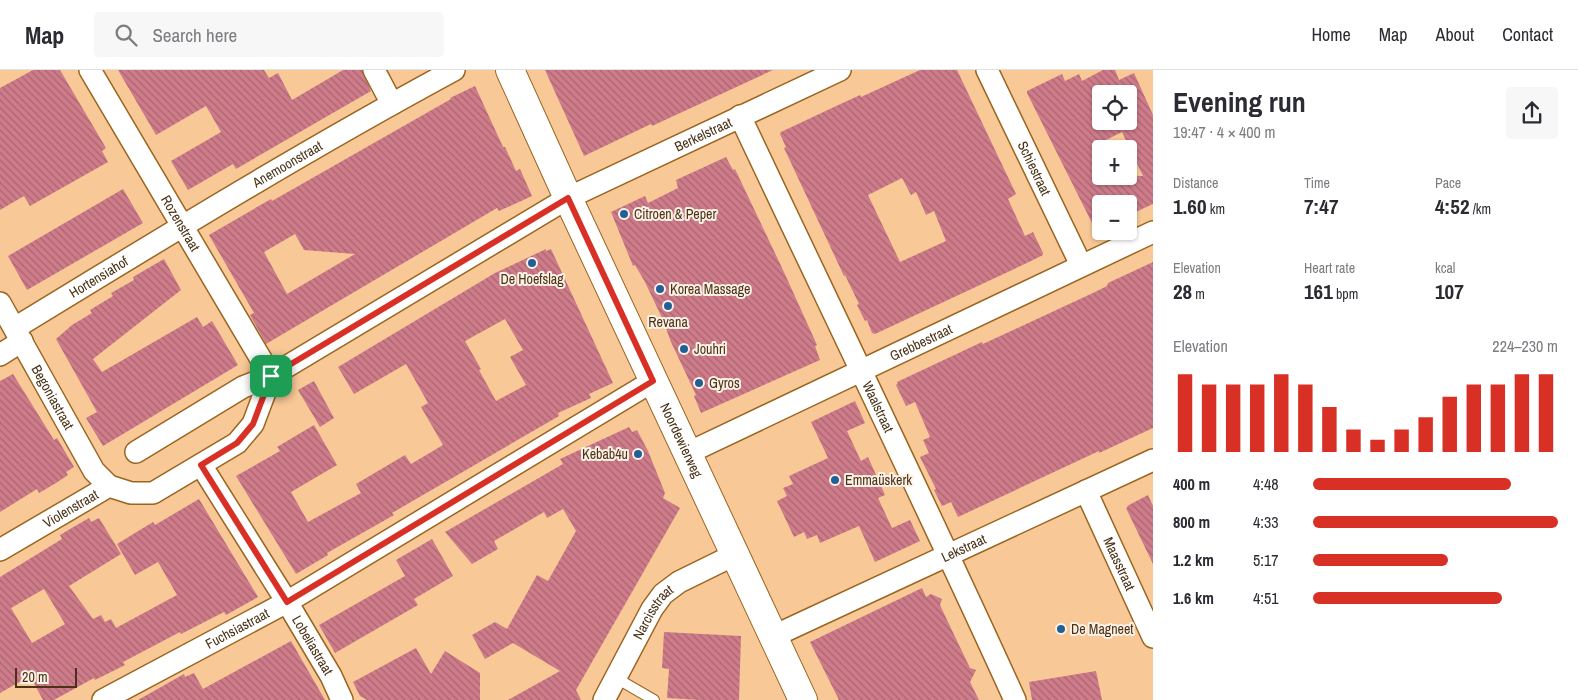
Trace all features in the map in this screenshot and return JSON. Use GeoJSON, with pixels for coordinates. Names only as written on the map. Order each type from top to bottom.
{"type":"FeatureCollection","features":[{"type":"Feature","properties":{"kind":"street","name":"Rozenstraat"},"geometry":{"type":"LineString","coordinates":[[90,70],[271,376]]}},
{"type":"Feature","properties":{"kind":"street"},"geometry":{"type":"LineString","coordinates":[[374,70],[392,104]]}},
{"type":"Feature","properties":{"kind":"street","name":"Anemoonstraat"},"geometry":{"type":"LineString","coordinates":[[182,226],[454,70]]}},
{"type":"Feature","properties":{"kind":"street","name":"Noordewierweg"},"geometry":{"type":"LineString","coordinates":[[510,70],[803,700]]}},
{"type":"Feature","properties":{"kind":"street","name":"Berkelstraat"},"geometry":{"type":"LineString","coordinates":[[568,198],[840,70]]}},
{"type":"Feature","properties":{"kind":"street","name":"Schiestraat"},"geometry":{"type":"LineString","coordinates":[[987,70],[1081,265]]}},
{"type":"Feature","properties":{"kind":"street","name":"Waalstraat"},"geometry":{"type":"LineString","coordinates":[[740,116],[860,372],[949,555],[1015,700]]}},
{"type":"Feature","properties":{"kind":"street"},"geometry":{"type":"LineString","coordinates":[[136,452],[243,387],[271,376],[568,198]]}},
{"type":"Feature","properties":{"kind":"street","name":"Hortensiahof"},"geometry":{"type":"LineString","coordinates":[[0,355],[18,335],[182,226]]}},
{"type":"Feature","properties":{"kind":"street","name":"Grebbestraat"},"geometry":{"type":"LineString","coordinates":[[688,453],[1153,232]]}},
{"type":"Feature","properties":{"kind":"street","name":"Begoniastraat"},"geometry":{"type":"LineString","coordinates":[[0,303],[94,471],[109,486]]}},
{"type":"Feature","properties":{"kind":"street","name":"Violenstraat"},"geometry":{"type":"LineString","coordinates":[[0,550],[109,486],[131,493],[153,493],[237,443],[253,424],[271,376]]}},
{"type":"Feature","properties":{"kind":"street","name":"Fuchsiastraat"},"geometry":{"type":"LineString","coordinates":[[103,700],[287,602],[653,381]]}},
{"type":"Feature","properties":{"kind":"street","name":"Lekstraat"},"geometry":{"type":"LineString","coordinates":[[774,636],[1153,460]]}},
{"type":"Feature","properties":{"kind":"street","name":"Lobeliastraat"},"geometry":{"type":"LineString","coordinates":[[201,465],[287,602],[331,676],[342,700]]}},
{"type":"Feature","properties":{"kind":"street","name":"Maasstraat"},"geometry":{"type":"LineString","coordinates":[[1086,491],[1153,637]]}},
{"type":"Feature","properties":{"kind":"street","name":"Narcisstraat"},"geometry":{"type":"LineString","coordinates":[[604,700],[652,609],[664,594],[680,582],[734,555]]}},
{"type":"Feature","properties":{"kind":"lane"},"geometry":{"type":"LineString","coordinates":[[616,678],[654,700]]}},
{"type":"Feature","properties":{"kind":"building"},"geometry":{"type":"Polygon","coordinates":[[[33,70],[60,70],[106,148],[102,151],[108,162],[30,206],[24,196],[0,210],[0,88],[33,70]]]}},
{"type":"Feature","properties":{"kind":"building"},"geometry":{"type":"Polygon","coordinates":[[[118,70],[264,70],[269,78],[278,73],[292,100],[343,70],[362,70],[371,91],[236,169],[233,164],[188,190],[171,161],[221,132],[206,106],[156,135],[118,70]]]}},
{"type":"Feature","properties":{"kind":"building"},"geometry":{"type":"Polygon","coordinates":[[[545,70],[773,70],[584,156],[545,70]]]}},
{"type":"Feature","properties":{"kind":"building"},"geometry":{"type":"Polygon","coordinates":[[[920,70],[957,70],[1016,194],[1008,199],[1025,236],[1033,232],[1043,255],[875,334],[872,333],[867,320],[865,321],[857,305],[859,304],[784,148],[786,147],[780,134],[860,95],[861,97],[920,70]],[[902,178],[868,195],[900,262],[946,241],[934,211],[926,215],[916,192],[911,195],[902,178]]]}},
{"type":"Feature","properties":{"kind":"building"},"geometry":{"type":"Polygon","coordinates":[[[1103,70],[1115,70],[1119,80],[1134,73],[1153,115],[1153,204],[1137,211],[1137,195],[1092,195],[1092,223],[1027,93],[1027,91],[1062,74],[1065,81],[1079,74],[1082,81],[1103,70]]]}},
{"type":"Feature","properties":{"kind":"building"},"geometry":{"type":"Polygon","coordinates":[[[475,86],[503,147],[505,147],[516,171],[520,169],[532,196],[499,211],[497,208],[266,344],[250,315],[254,313],[209,235],[271,199],[272,201],[450,98],[475,86]],[[295,234],[264,252],[287,294],[355,254],[304,250],[295,234]]]}},
{"type":"Feature","properties":{"kind":"building"},"geometry":{"type":"Polygon","coordinates":[[[726,157],[733,170],[735,169],[783,270],[817,345],[815,346],[820,360],[701,413],[694,396],[696,395],[671,342],[663,320],[645,282],[635,265],[633,266],[611,212],[645,196],[648,203],[678,188],[676,180],[726,157]]]}},
{"type":"Feature","properties":{"kind":"building"},"geometry":{"type":"Polygon","coordinates":[[[123,189],[143,223],[27,290],[8,256],[123,189]]]}},
{"type":"Feature","properties":{"kind":"building"},"geometry":{"type":"Polygon","coordinates":[[[546,249],[546,251],[551,249],[613,383],[589,394],[591,398],[558,413],[559,416],[392,513],[394,515],[327,553],[328,555],[296,574],[236,476],[280,451],[277,447],[314,425],[337,465],[291,492],[308,522],[361,493],[356,484],[405,455],[411,464],[443,445],[421,407],[428,403],[406,364],[354,394],[338,367],[495,273],[546,249]],[[505,319],[465,341],[496,401],[526,385],[510,357],[523,350],[505,319]]]}},
{"type":"Feature","properties":{"kind":"building"},"geometry":{"type":"Polygon","coordinates":[[[164,259],[181,290],[93,359],[102,372],[197,317],[203,327],[212,321],[238,365],[103,446],[86,418],[97,412],[56,339],[72,325],[92,313],[90,310],[113,296],[111,293],[134,280],[133,277],[164,259]]]}},
{"type":"Feature","properties":{"kind":"building"},"geometry":{"type":"Polygon","coordinates":[[[1153,262],[1153,428],[958,517],[951,502],[942,506],[920,457],[929,453],[923,440],[930,437],[915,402],[906,406],[896,385],[897,382],[1095,292],[1107,286],[1108,283],[1153,262]]]}},
{"type":"Feature","properties":{"kind":"building"},"geometry":{"type":"Polygon","coordinates":[[[13,374],[54,440],[57,438],[74,467],[66,472],[68,475],[56,483],[39,493],[37,489],[0,512],[0,381],[13,374]]]}},
{"type":"Feature","properties":{"kind":"building"},"geometry":{"type":"Polygon","coordinates":[[[314,381],[334,418],[320,427],[298,390],[314,381]]]}},
{"type":"Feature","properties":{"kind":"building","name":"Emmaüskerk"},"geometry":{"type":"Polygon","coordinates":[[[855,401],[865,423],[847,431],[861,461],[868,457],[885,495],[878,498],[892,528],[910,520],[920,541],[875,562],[859,526],[820,543],[817,535],[807,539],[804,532],[794,537],[777,501],[787,496],[783,488],[793,484],[789,476],[828,458],[811,422],[855,401]]]}},
{"type":"Feature","properties":{"kind":"building"},"geometry":{"type":"Polygon","coordinates":[[[629,427],[632,432],[637,430],[648,451],[665,493],[663,498],[680,508],[576,690],[581,700],[508,700],[560,671],[513,643],[485,659],[472,635],[495,622],[507,629],[537,575],[548,581],[576,531],[563,509],[547,518],[544,512],[494,541],[498,549],[472,564],[445,532],[563,464],[560,459],[629,427]]]}},
{"type":"Feature","properties":{"kind":"building"},"geometry":{"type":"Polygon","coordinates":[[[1148,495],[1153,506],[1153,564],[1126,508],[1148,495]]]}},
{"type":"Feature","properties":{"kind":"building"},"geometry":{"type":"Polygon","coordinates":[[[199,499],[258,597],[226,615],[224,612],[181,634],[180,632],[123,662],[125,665],[95,680],[94,678],[54,700],[43,700],[30,676],[0,693],[0,577],[62,539],[60,535],[70,529],[89,518],[91,522],[99,518],[121,554],[69,586],[93,619],[101,615],[105,622],[111,619],[116,628],[177,595],[158,562],[135,575],[117,544],[153,522],[155,525],[199,499]],[[44,589],[11,608],[32,643],[65,624],[44,589]]]}},
{"type":"Feature","properties":{"kind":"building"},"geometry":{"type":"Polygon","coordinates":[[[432,539],[453,576],[414,599],[418,605],[335,653],[319,625],[405,576],[396,560],[432,539]]]}},
{"type":"Feature","properties":{"kind":"building"},"geometry":{"type":"Polygon","coordinates":[[[922,588],[926,597],[931,594],[942,599],[940,605],[970,668],[976,670],[970,682],[979,700],[839,700],[810,642],[922,588]]]}},
{"type":"Feature","properties":{"kind":"building"},"geometry":{"type":"Polygon","coordinates":[[[664,632],[741,636],[739,700],[667,698],[669,669],[662,668],[664,632]]]}},
{"type":"Feature","properties":{"kind":"building"},"geometry":{"type":"Polygon","coordinates":[[[291,641],[325,700],[138,700],[184,674],[185,677],[194,673],[203,689],[291,641]]]}},
{"type":"Feature","properties":{"kind":"building"},"geometry":{"type":"Polygon","coordinates":[[[416,648],[431,674],[445,651],[480,673],[480,700],[367,700],[360,696],[353,682],[416,648]]]}},
{"type":"Feature","properties":{"kind":"building"},"geometry":{"type":"Polygon","coordinates":[[[1096,671],[1102,700],[1032,700],[1029,682],[1096,671]]]}},
{"type":"Feature","properties":{"kind":"place","name":"Citroen & Peper"},"geometry":{"type":"Point","coordinates":[624,214]}},
{"type":"Feature","properties":{"kind":"place","name":"De Hoefslag"},"geometry":{"type":"Point","coordinates":[532,263]}},
{"type":"Feature","properties":{"kind":"place","name":"Korea Massage"},"geometry":{"type":"Point","coordinates":[660,289]}},
{"type":"Feature","properties":{"kind":"place","name":"Revana"},"geometry":{"type":"Point","coordinates":[668,306]}},
{"type":"Feature","properties":{"kind":"place","name":"Jouhri"},"geometry":{"type":"Point","coordinates":[684,349]}},
{"type":"Feature","properties":{"kind":"place","name":"Gyros"},"geometry":{"type":"Point","coordinates":[699,383]}},
{"type":"Feature","properties":{"kind":"place","name":"Kebab4u"},"geometry":{"type":"Point","coordinates":[638,454]}},
{"type":"Feature","properties":{"kind":"place","name":"Emmaüskerk"},"geometry":{"type":"Point","coordinates":[835,480]}},
{"type":"Feature","properties":{"kind":"place","name":"De Magneet"},"geometry":{"type":"Point","coordinates":[1061,629]}},
{"type":"Feature","properties":{"kind":"route"},"geometry":{"type":"LineString","coordinates":[[568,198],[653,381],[287,602],[201,465],[237,443],[253,424],[271,376],[568,198]]}}]}
